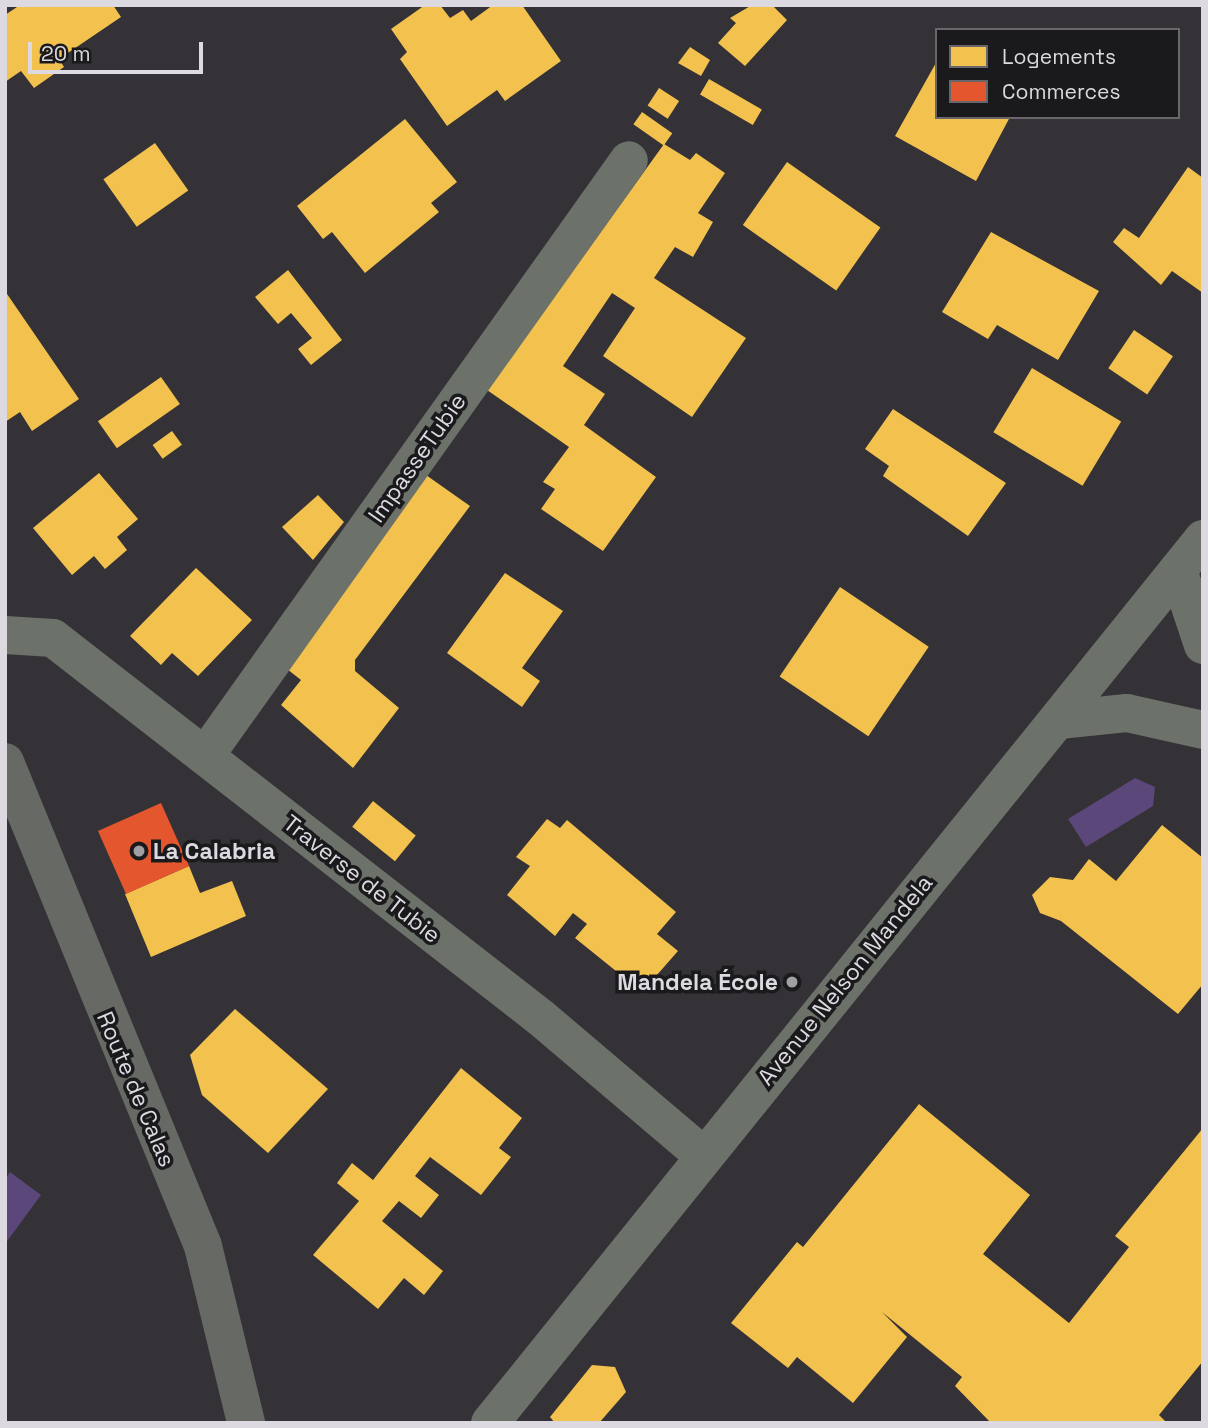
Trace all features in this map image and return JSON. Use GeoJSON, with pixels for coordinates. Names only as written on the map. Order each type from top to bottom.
{"type":"FeatureCollection","features":[{"type":"Feature","properties":{"kind":"main road","name":"Route de Calas"},"geometry":{"type":"LineString","coordinates":[[5,762],[203,1246],[246,1423]]}},
{"type":"Feature","properties":{"kind":"street","name":"ImpasseTubie"},"geometry":{"type":"LineString","coordinates":[[205,756],[629,160]]}},
{"type":"Feature","properties":{"kind":"street","name":"Avenue Nelson Mandela"},"geometry":{"type":"LineString","coordinates":[[490,1423],[703,1155],[1059,720],[1203,539]]}},
{"type":"Feature","properties":{"kind":"street"},"geometry":{"type":"LineString","coordinates":[[1178,570],[1203,645]]}},
{"type":"Feature","properties":{"kind":"street","name":"Traverse de Tubie"},"geometry":{"type":"LineString","coordinates":[[5,635],[53,638],[529,1009],[703,1155]]}},
{"type":"Feature","properties":{"kind":"street"},"geometry":{"type":"LineString","coordinates":[[1059,720],[1127,713],[1203,730]]}},
{"type":"Feature","properties":{"kind":"shaded area"},"geometry":{"type":"Polygon","coordinates":[[[1135,778],[1155,787],[1153,806],[1086,847],[1068,819],[1135,778]]]}},
{"type":"Feature","properties":{"kind":"shaded area"},"geometry":{"type":"Polygon","coordinates":[[[10,1172],[41,1195],[5,1244],[5,1179],[10,1172]]]}},
{"type":"Feature","properties":{"kind":"building: Logements"},"geometry":{"type":"Polygon","coordinates":[[[20,5],[113,5],[121,17],[59,59],[64,67],[34,88],[21,71],[5,82],[5,15],[20,5]]]}},
{"type":"Feature","properties":{"kind":"building: Logements"},"geometry":{"type":"Polygon","coordinates":[[[425,5],[440,5],[450,18],[463,10],[471,21],[493,5],[522,5],[561,61],[505,101],[497,90],[447,126],[400,59],[407,52],[391,29],[425,5]]]}},
{"type":"Feature","properties":{"kind":"building: Logements"},"geometry":{"type":"Polygon","coordinates":[[[752,5],[772,5],[787,20],[745,66],[718,43],[736,23],[730,18],[752,5]]]}},
{"type":"Feature","properties":{"kind":"building: Logements"},"geometry":{"type":"Polygon","coordinates":[[[690,47],[710,60],[701,76],[678,63],[690,47]]]}},
{"type":"Feature","properties":{"kind":"building: Logements"},"geometry":{"type":"Polygon","coordinates":[[[935,65],[935,119],[1009,119],[976,181],[895,136],[935,65]]]}},
{"type":"Feature","properties":{"kind":"building: Logements"},"geometry":{"type":"Polygon","coordinates":[[[709,79],[762,110],[753,125],[700,95],[709,79]]]}},
{"type":"Feature","properties":{"kind":"building: Logements"},"geometry":{"type":"Polygon","coordinates":[[[659,88],[679,101],[668,119],[648,106],[659,88]]]}},
{"type":"Feature","properties":{"kind":"building: Logements"},"geometry":{"type":"Polygon","coordinates":[[[642,112],[672,133],[664,146],[633,124],[642,112]]]}},
{"type":"Feature","properties":{"kind":"building: Logements"},"geometry":{"type":"Polygon","coordinates":[[[405,119],[457,182],[431,203],[439,212],[365,273],[332,232],[323,239],[297,206],[405,119]]]}},
{"type":"Feature","properties":{"kind":"building: Logements"},"geometry":{"type":"Polygon","coordinates":[[[155,143],[188,191],[137,227],[103,179],[155,143]]]}},
{"type":"Feature","properties":{"kind":"building: Logements"},"geometry":{"type":"Polygon","coordinates":[[[664,144],[690,160],[696,153],[725,173],[698,213],[713,222],[693,257],[675,247],[654,278],[746,338],[692,417],[603,356],[635,308],[612,293],[563,366],[605,394],[584,425],[656,477],[603,551],[541,509],[555,489],[543,482],[569,447],[487,390],[664,144]]]}},
{"type":"Feature","properties":{"kind":"building: Logements"},"geometry":{"type":"Polygon","coordinates":[[[787,162],[880,227],[836,290],[743,225],[787,162]]]}},
{"type":"Feature","properties":{"kind":"building: Logements"},"geometry":{"type":"Polygon","coordinates":[[[1188,167],[1203,178],[1203,293],[1172,271],[1161,285],[1113,242],[1124,228],[1139,238],[1188,167]]]}},
{"type":"Feature","properties":{"kind":"building: Logements"},"geometry":{"type":"Polygon","coordinates":[[[991,232],[1099,291],[1058,360],[997,325],[988,339],[942,312],[991,232]]]}},
{"type":"Feature","properties":{"kind":"building: Logements"},"geometry":{"type":"Polygon","coordinates":[[[288,270],[342,340],[311,365],[298,349],[312,338],[291,313],[278,324],[255,297],[288,270]]]}},
{"type":"Feature","properties":{"kind":"building: Logements"},"geometry":{"type":"Polygon","coordinates":[[[5,291],[79,399],[32,431],[20,412],[5,422],[5,291]]]}},
{"type":"Feature","properties":{"kind":"building: Logements"},"geometry":{"type":"Polygon","coordinates":[[[1134,330],[1173,356],[1147,394],[1108,368],[1134,330]]]}},
{"type":"Feature","properties":{"kind":"building: Logements"},"geometry":{"type":"Polygon","coordinates":[[[1032,368],[1121,422],[1083,486],[993,432],[1032,368]]]}},
{"type":"Feature","properties":{"kind":"building: Logements"},"geometry":{"type":"Polygon","coordinates":[[[161,377],[180,404],[117,448],[98,421],[161,377]]]}},
{"type":"Feature","properties":{"kind":"building: Logements"},"geometry":{"type":"Polygon","coordinates":[[[893,409],[1006,483],[968,536],[883,476],[889,466],[865,449],[893,409]]]}},
{"type":"Feature","properties":{"kind":"building: Logements"},"geometry":{"type":"Polygon","coordinates":[[[172,431],[182,445],[163,459],[153,445],[172,431]]]}},
{"type":"Feature","properties":{"kind":"building: Logements"},"geometry":{"type":"Polygon","coordinates":[[[99,473],[138,519],[117,537],[127,550],[105,569],[94,556],[72,575],[33,528],[99,473]]]}},
{"type":"Feature","properties":{"kind":"building: Logements"},"geometry":{"type":"Polygon","coordinates":[[[426,475],[470,506],[355,660],[355,671],[399,708],[353,768],[281,705],[301,680],[287,669],[426,475]]]}},
{"type":"Feature","properties":{"kind":"building: Logements"},"geometry":{"type":"Polygon","coordinates":[[[318,495],[344,522],[313,560],[282,527],[318,495]]]}},
{"type":"Feature","properties":{"kind":"building: Logements"},"geometry":{"type":"Polygon","coordinates":[[[196,568],[252,620],[198,676],[172,653],[161,665],[130,636],[196,568]]]}},
{"type":"Feature","properties":{"kind":"building: Logements"},"geometry":{"type":"Polygon","coordinates":[[[505,573],[563,611],[522,668],[540,681],[522,707],[447,653],[505,573]]]}},
{"type":"Feature","properties":{"kind":"building: Logements"},"geometry":{"type":"Polygon","coordinates":[[[840,587],[929,647],[868,736],[780,677],[840,587]]]}},
{"type":"Feature","properties":{"kind":"building: Logements"},"geometry":{"type":"Polygon","coordinates":[[[373,801],[416,836],[395,861],[352,827],[373,801]]]}},
{"type":"Feature","properties":{"kind":"building: Logements"},"geometry":{"type":"Polygon","coordinates":[[[547,819],[560,828],[567,820],[676,912],[657,934],[678,951],[642,992],[575,938],[587,924],[573,913],[555,936],[507,895],[530,866],[516,857],[547,819]]]}},
{"type":"Feature","properties":{"kind":"building: Logements"},"geometry":{"type":"Polygon","coordinates":[[[1162,825],[1203,858],[1203,984],[1178,1014],[1061,921],[1040,913],[1032,895],[1050,877],[1073,880],[1089,859],[1116,881],[1162,825]]]}},
{"type":"Feature","properties":{"kind":"building: Logements"},"geometry":{"type":"Polygon","coordinates":[[[189,866],[200,893],[232,881],[246,916],[151,957],[125,894],[189,866]]]}},
{"type":"Feature","properties":{"kind":"building: Logements"},"geometry":{"type":"Polygon","coordinates":[[[235,1009],[328,1089],[268,1153],[202,1095],[190,1055],[235,1009]]]}},
{"type":"Feature","properties":{"kind":"building: Logements"},"geometry":{"type":"Polygon","coordinates":[[[461,1068],[522,1118],[499,1148],[511,1157],[481,1195],[430,1157],[415,1176],[439,1195],[421,1218],[399,1201],[382,1221],[443,1271],[424,1295],[404,1278],[378,1309],[313,1255],[359,1201],[337,1183],[352,1163],[373,1180],[461,1068]]]}},
{"type":"Feature","properties":{"kind":"building: Logements"},"geometry":{"type":"Polygon","coordinates":[[[919,1104],[1030,1195],[983,1254],[1069,1323],[1129,1247],[1115,1236],[1203,1128],[1203,1361],[1159,1415],[1167,1423],[991,1423],[955,1386],[962,1377],[882,1312],[907,1337],[853,1403],[797,1357],[788,1368],[731,1323],[797,1242],[803,1247],[919,1104]]]}},
{"type":"Feature","properties":{"kind":"building: Logements"},"geometry":{"type":"Polygon","coordinates":[[[592,1365],[615,1367],[626,1392],[599,1423],[555,1423],[550,1417],[592,1365]]]}},
{"type":"Feature","properties":{"kind":"building: Commerces"},"geometry":{"type":"Polygon","coordinates":[[[161,803],[189,866],[126,894],[98,831],[161,803]]]}},
{"type":"Feature","properties":{"kind":"place","name":"La Calabria"},"geometry":{"type":"Point","coordinates":[139,851]}},
{"type":"Feature","properties":{"kind":"place","name":"Mandela École"},"geometry":{"type":"Point","coordinates":[792,982]}}]}
